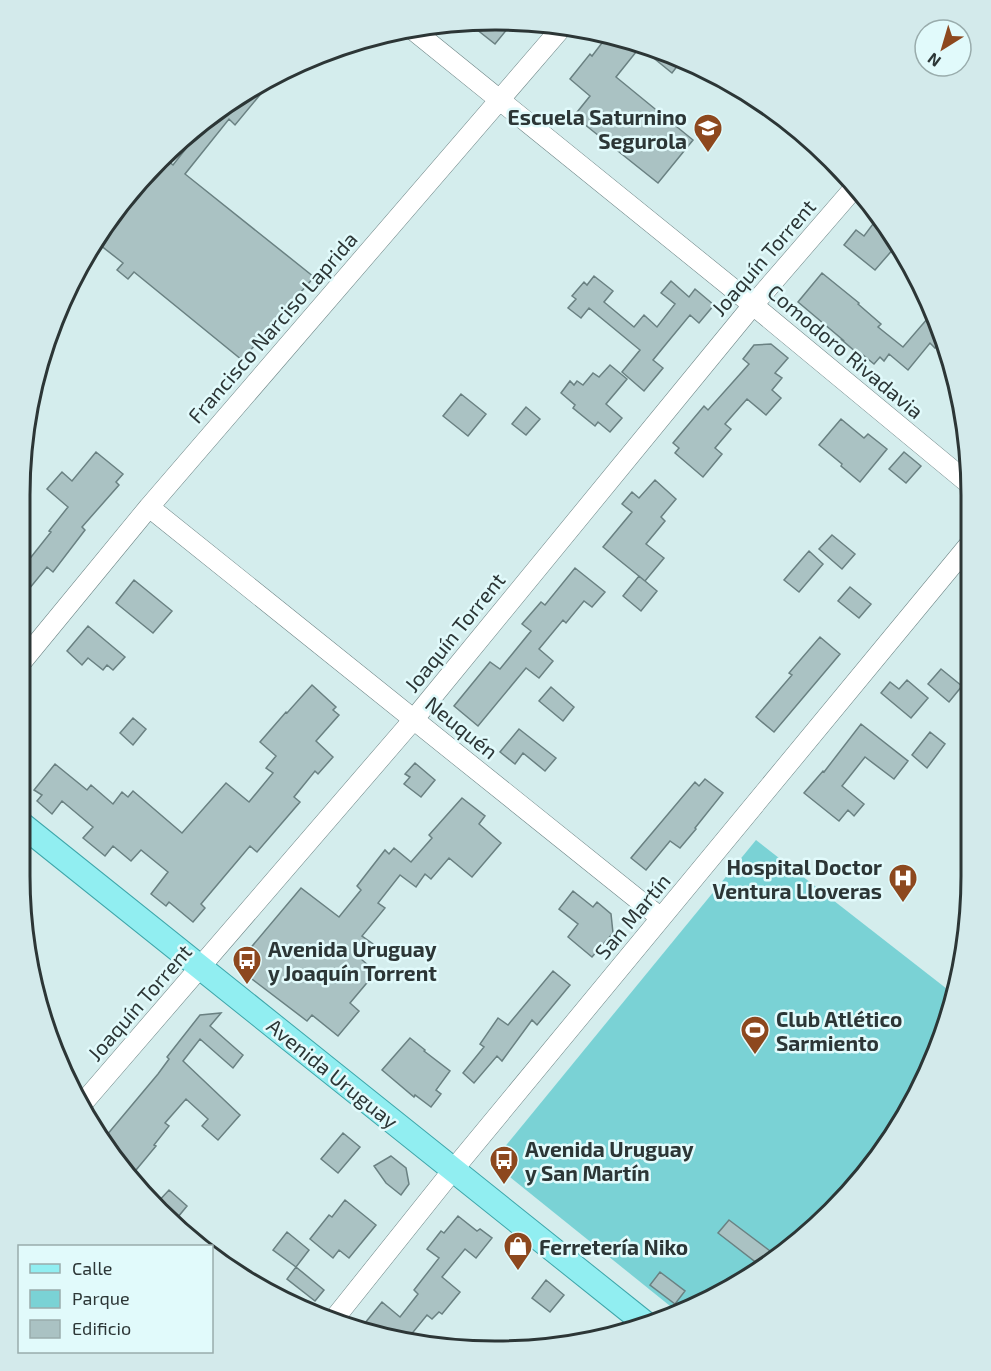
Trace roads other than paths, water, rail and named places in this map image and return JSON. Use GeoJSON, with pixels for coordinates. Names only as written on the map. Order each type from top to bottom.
{"type":"FeatureCollection","features":[{"type":"Feature","properties":{"kind":"main road","name":"Avenida Uruguay"},"geometry":{"type":"LineString","coordinates":[[30,831],[639,1318]]}},
{"type":"Feature","properties":{"kind":"street","name":"Francisco Narciso Laprida"},"geometry":{"type":"LineString","coordinates":[[30,652],[149,507],[556,34]]}},
{"type":"Feature","properties":{"kind":"street","name":"Comodoro Rivadavia"},"geometry":{"type":"LineString","coordinates":[[421,36],[753,304],[960,477]]}},
{"type":"Feature","properties":{"kind":"street","name":"Joaquín Torrent"},"geometry":{"type":"LineString","coordinates":[[87,1098],[414,719],[753,304],[849,194]]}},
{"type":"Feature","properties":{"kind":"street","name":"Neuquén"},"geometry":{"type":"LineString","coordinates":[[149,507],[661,918]]}},
{"type":"Feature","properties":{"kind":"street","name":"San Martín"},"geometry":{"type":"LineString","coordinates":[[338,1313],[453,1170],[961,554]]}},
{"type":"Feature","properties":{"kind":"place","name":"Escuela Saturnino Segurola"},"geometry":{"type":"Point","coordinates":[708,154]}},
{"type":"Feature","properties":{"kind":"place","name":"Hospital Doctor Ventura Lloveras"},"geometry":{"type":"Point","coordinates":[903,904]}},
{"type":"Feature","properties":{"kind":"place","name":"Avenida Uruguay y Joaquín Torrent"},"geometry":{"type":"Point","coordinates":[247,986]}},
{"type":"Feature","properties":{"kind":"place","name":"Club Atlético Sarmiento"},"geometry":{"type":"Point","coordinates":[755,1056]}},
{"type":"Feature","properties":{"kind":"place","name":"Avenida Uruguay y San Martín"},"geometry":{"type":"Point","coordinates":[504,1186]}},
{"type":"Feature","properties":{"kind":"place","name":"Ferretería Niko"},"geometry":{"type":"Point","coordinates":[518,1272]}}]}
